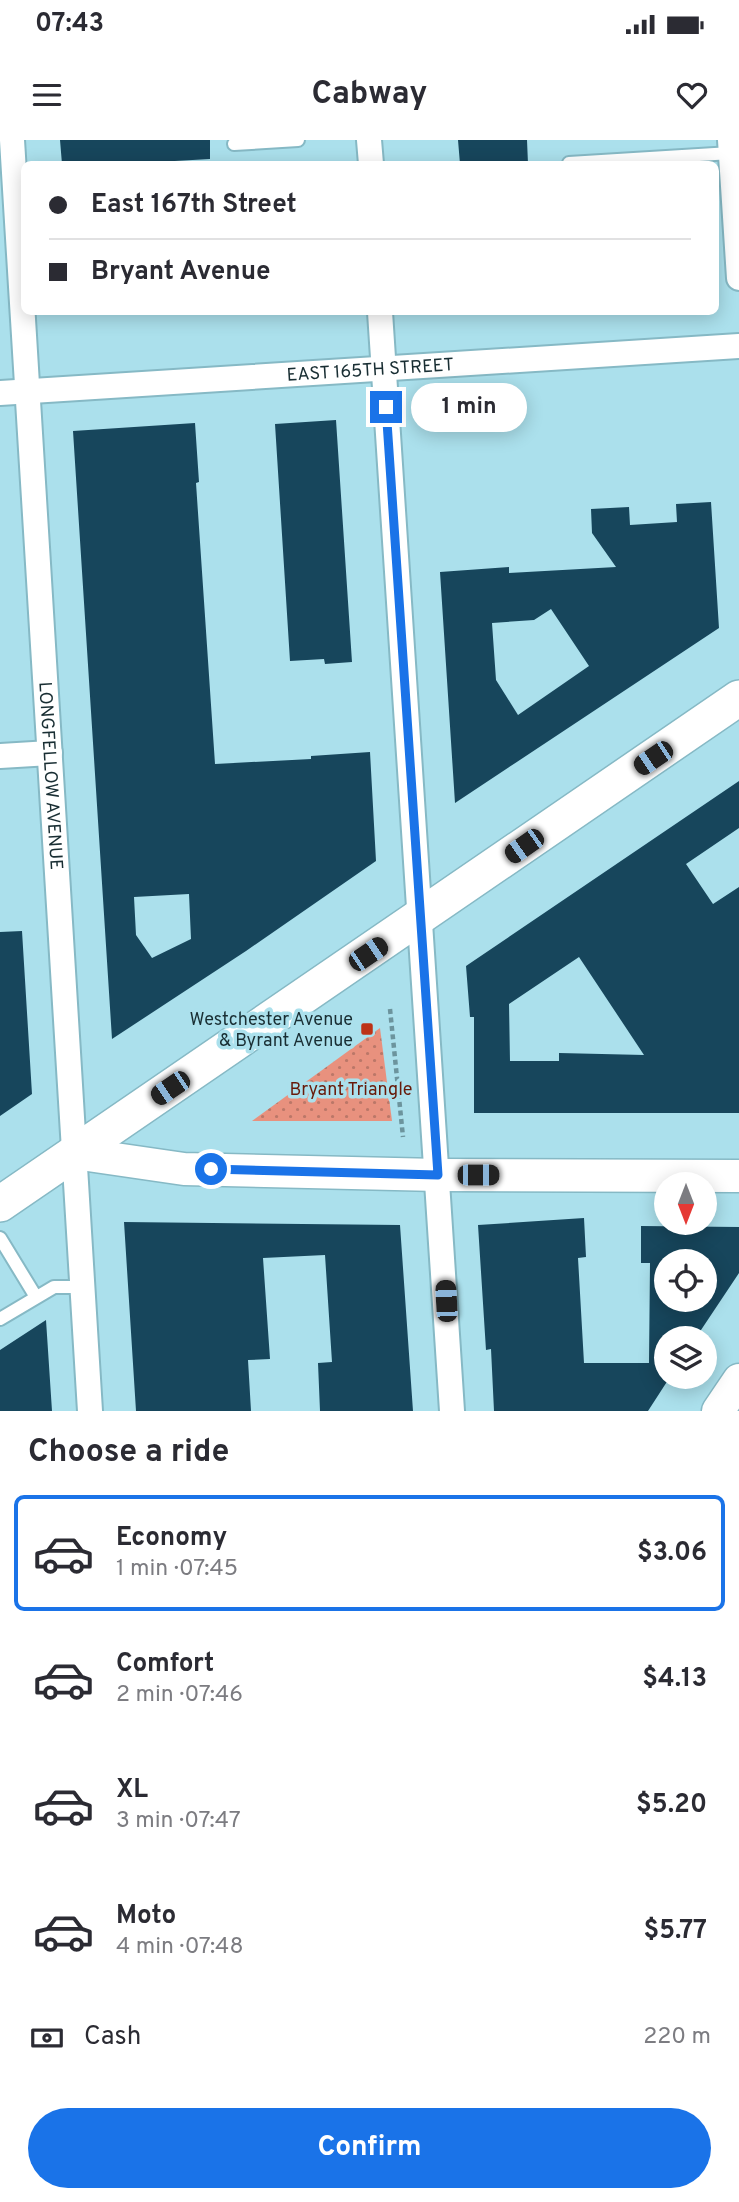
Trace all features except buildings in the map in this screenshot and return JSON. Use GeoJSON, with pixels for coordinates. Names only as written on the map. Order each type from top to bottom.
{"type":"FeatureCollection","features":[{"type":"Feature","properties":{"kind":"main road"},"geometry":{"type":"LineString","coordinates":[[0,1203],[420,919],[739,698]]}},
{"type":"Feature","properties":{"kind":"street","name":"LONGFELLOW AVENUE"},"geometry":{"type":"LineString","coordinates":[[12,140],[21,281]]}},
{"type":"Feature","properties":{"kind":"street"},"geometry":{"type":"LineString","coordinates":[[369,140],[371,161]]}},
{"type":"Feature","properties":{"kind":"street"},"geometry":{"type":"LineString","coordinates":[[730,147],[739,278]]}},
{"type":"Feature","properties":{"kind":"street","name":"LONGFELLOW AVENUE"},"geometry":{"type":"LineString","coordinates":[[23,315],[90,1411]]}},
{"type":"Feature","properties":{"kind":"street"},"geometry":{"type":"LineString","coordinates":[[380,315],[453,1411]]}},
{"type":"Feature","properties":{"kind":"street","name":"EAST 165TH STREET"},"geometry":{"type":"LineString","coordinates":[[0,393],[739,346]]}},
{"type":"Feature","properties":{"kind":"street"},"geometry":{"type":"LineString","coordinates":[[0,755],[50,753]]}},
{"type":"Feature","properties":{"kind":"street"},"geometry":{"type":"LineString","coordinates":[[74,1153],[184,1169],[438,1175],[739,1176]]}},
{"type":"Feature","properties":{"kind":"street"},"geometry":{"type":"LineString","coordinates":[[718,1411],[739,1380]]}},
{"type":"Feature","properties":{"kind":"lane"},"geometry":{"type":"LineString","coordinates":[[234,144],[298,140]]}},
{"type":"Feature","properties":{"kind":"lane"},"geometry":{"type":"LineString","coordinates":[[589,161],[730,147]]}},
{"type":"Feature","properties":{"kind":"lane"},"geometry":{"type":"LineString","coordinates":[[0,1238],[36,1297]]}},
{"type":"Feature","properties":{"kind":"lane"},"geometry":{"type":"LineString","coordinates":[[0,1319],[54,1287],[82,1287]]}},
{"type":"Feature","properties":{"kind":"path"},"geometry":{"type":"LineString","coordinates":[[390,1009],[403,1137]]}},
{"type":"Feature","properties":{"kind":"green space","name":"Bryant Triangle"},"geometry":{"type":"Polygon","coordinates":[[[380,1028],[392,1121],[252,1121],[380,1028]]]}},
{"type":"Feature","properties":{"kind":"place","name":"Westchester Avenue & Byrant Avenue"},"geometry":{"type":"Point","coordinates":[367,1029]}},
{"type":"Feature","properties":{"kind":"route"},"geometry":{"type":"LineString","coordinates":[[211,1169],[438,1175],[386,407]]}}]}
